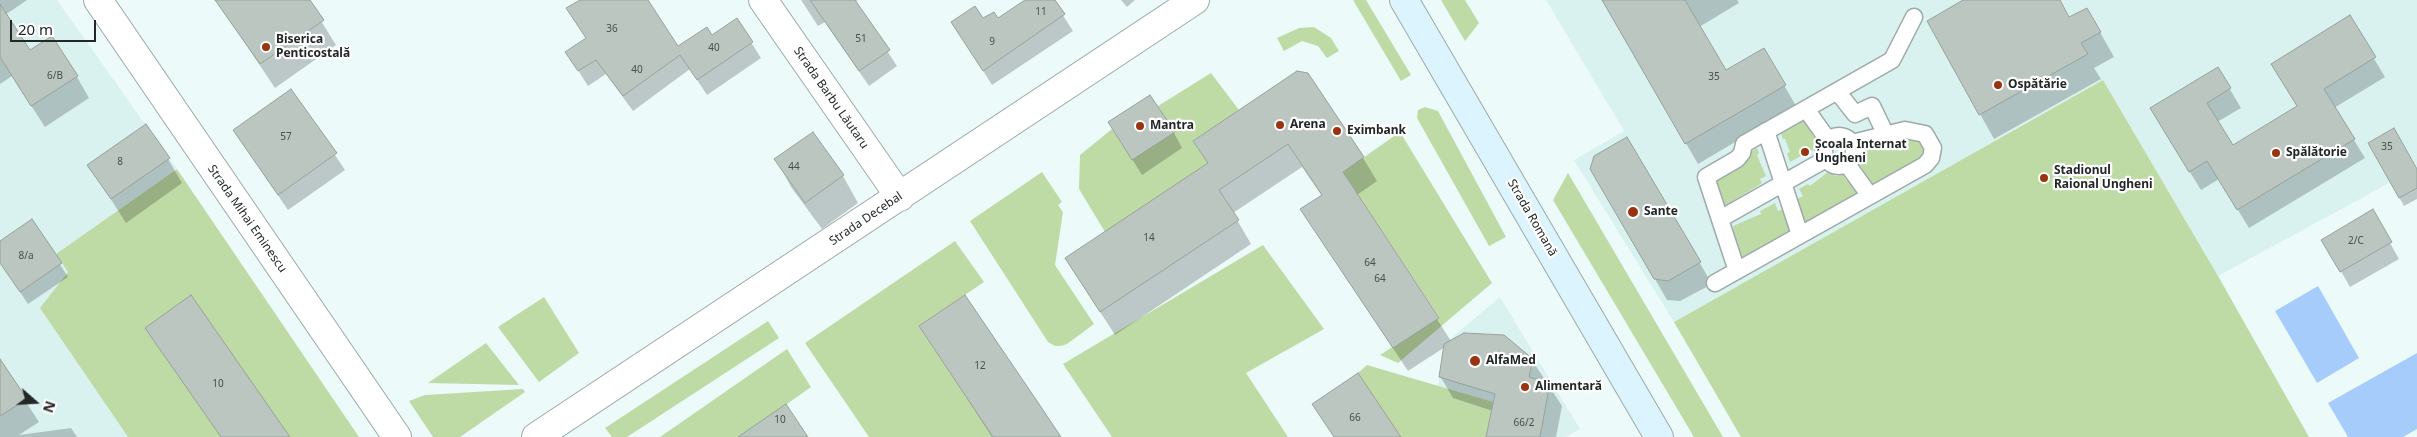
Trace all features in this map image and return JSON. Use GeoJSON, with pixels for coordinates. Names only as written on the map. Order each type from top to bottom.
{"type":"FeatureCollection","features":[{"type":"Feature","properties":{"kind":"main road","name":"Strada Romană"},"geometry":{"type":"LineString","coordinates":[[1404,0],[1659,437]]}},
{"type":"Feature","properties":{"kind":"street","name":"Strada Mihai Eminescu"},"geometry":{"type":"LineString","coordinates":[[98,0],[397,437]]}},
{"type":"Feature","properties":{"kind":"street","name":"Strada Barbu Lăutaru"},"geometry":{"type":"LineString","coordinates":[[763,0],[900,197]]}},
{"type":"Feature","properties":{"kind":"street","name":"Strada Decebal"},"geometry":{"type":"LineString","coordinates":[[536,437],[1195,0]]}},
{"type":"Feature","properties":{"kind":"lane"},"geometry":{"type":"LineString","coordinates":[[1737,271],[1706,177],[1737,159],[1742,153],[1744,144],[1892,60],[1914,16]]}},
{"type":"Feature","properties":{"kind":"lane"},"geometry":{"type":"LineString","coordinates":[[1838,91],[1855,114],[1872,106],[1885,133]]}},
{"type":"Feature","properties":{"kind":"lane"},"geometry":{"type":"LineString","coordinates":[[1806,109],[1828,140]]}},
{"type":"Feature","properties":{"kind":"lane"},"geometry":{"type":"LineString","coordinates":[[1715,283],[1925,165],[1932,153],[1931,141],[1926,134],[1917,130],[1905,130],[1885,133],[1852,143],[1840,136],[1828,140],[1825,146],[1826,159],[1835,166],[1847,164],[1854,154],[1852,143]]}},
{"type":"Feature","properties":{"kind":"lane"},"geometry":{"type":"LineString","coordinates":[[1766,131],[1800,236]]}},
{"type":"Feature","properties":{"kind":"lane"},"geometry":{"type":"LineString","coordinates":[[1720,220],[1826,159]]}},
{"type":"Feature","properties":{"kind":"lane"},"geometry":{"type":"LineString","coordinates":[[1847,164],[1870,196]]}},
{"type":"Feature","properties":{"kind":"shaded area"},"geometry":{"type":"Polygon","coordinates":[[[0,0],[57,0],[177,169],[56,254],[68,272],[41,308],[128,437],[0,437],[0,0]]]}},
{"type":"Feature","properties":{"kind":"shaded area","name":"Școala Internat Ungheni"},"geometry":{"type":"Polygon","coordinates":[[[1546,0],[2417,0],[2417,168],[2218,276],[2103,80],[1674,322],[1574,160],[1624,131],[1546,0]]]}},
{"type":"Feature","properties":{"kind":"shaded area"},"geometry":{"type":"Polygon","coordinates":[[[1500,297],[1580,429],[1566,437],[1487,437],[1438,386],[1444,344],[1500,297]]]}},
{"type":"Feature","properties":{"kind":"green space"},"geometry":{"type":"Polygon","coordinates":[[[1353,0],[1366,0],[1411,75],[1401,81],[1353,0]]]}},
{"type":"Feature","properties":{"kind":"green space"},"geometry":{"type":"Polygon","coordinates":[[[1441,0],[1465,0],[1479,23],[1465,41],[1441,0]]]}},
{"type":"Feature","properties":{"kind":"green space"},"geometry":{"type":"Polygon","coordinates":[[[1314,27],[1331,38],[1339,51],[1327,58],[1318,46],[1302,41],[1284,51],[1277,38],[1299,28],[1314,27]]]}},
{"type":"Feature","properties":{"kind":"green space"},"geometry":{"type":"Polygon","coordinates":[[[1211,73],[1239,110],[1193,141],[1208,163],[1105,232],[1079,189],[1080,155],[1112,129],[1132,159],[1174,132],[1158,106],[1211,73]]]}},
{"type":"Feature","properties":{"kind":"green space","name":"Stadionul Raional Ungheni"},"geometry":{"type":"Polygon","coordinates":[[[2103,80],[2218,276],[2309,437],[1741,437],[1674,322],[2103,80]]]}},
{"type":"Feature","properties":{"kind":"green space"},"geometry":{"type":"Polygon","coordinates":[[[1425,107],[1438,111],[1506,237],[1489,246],[1417,118],[1418,110],[1425,107]]]}},
{"type":"Feature","properties":{"kind":"green space"},"geometry":{"type":"Polygon","coordinates":[[[1804,118],[1815,131],[1812,134],[1817,140],[1814,149],[1790,162],[1787,153],[1790,152],[1781,134],[1787,130],[1785,126],[1804,118]]]}},
{"type":"Feature","properties":{"kind":"green space"},"geometry":{"type":"Polygon","coordinates":[[[1400,132],[1492,283],[1398,363],[1380,355],[1439,317],[1347,178],[1340,174],[1400,132]]]}},
{"type":"Feature","properties":{"kind":"green space"},"geometry":{"type":"Polygon","coordinates":[[[1909,134],[1925,145],[1925,157],[1873,190],[1859,173],[1863,170],[1859,164],[1863,149],[1870,147],[1869,143],[1909,134]]]}},
{"type":"Feature","properties":{"kind":"green space"},"geometry":{"type":"Polygon","coordinates":[[[1757,148],[1759,153],[1757,155],[1766,176],[1760,179],[1762,183],[1723,207],[1714,177],[1757,148]]]}},
{"type":"Feature","properties":{"kind":"green space"},"geometry":{"type":"Polygon","coordinates":[[[177,169],[359,437],[128,437],[40,308],[68,272],[56,254],[177,169]]]}},
{"type":"Feature","properties":{"kind":"green space"},"geometry":{"type":"Polygon","coordinates":[[[1042,172],[1062,202],[1058,205],[1063,212],[1055,265],[1094,324],[1067,344],[1061,346],[1055,346],[1048,342],[970,221],[1042,172]]]}},
{"type":"Feature","properties":{"kind":"green space"},"geometry":{"type":"Polygon","coordinates":[[[1828,172],[1836,176],[1843,175],[1847,181],[1851,179],[1861,194],[1806,224],[1797,199],[1803,196],[1799,189],[1808,184],[1810,186],[1828,172]]]}},
{"type":"Feature","properties":{"kind":"green space"},"geometry":{"type":"Polygon","coordinates":[[[1568,173],[1723,437],[1694,437],[1553,200],[1568,173]]]}},
{"type":"Feature","properties":{"kind":"green space"},"geometry":{"type":"Polygon","coordinates":[[[1775,203],[1778,211],[1783,209],[1790,234],[1742,264],[1730,234],[1734,233],[1733,226],[1761,214],[1760,211],[1775,203]]]}},
{"type":"Feature","properties":{"kind":"green space"},"geometry":{"type":"Polygon","coordinates":[[[955,241],[984,282],[919,326],[993,437],[869,437],[805,343],[955,241]]]}},
{"type":"Feature","properties":{"kind":"green space"},"geometry":{"type":"Polygon","coordinates":[[[1263,245],[1324,329],[1246,373],[1288,437],[1112,437],[1063,364],[1263,245]]]}},
{"type":"Feature","properties":{"kind":"green space"},"geometry":{"type":"Polygon","coordinates":[[[544,297],[579,353],[539,382],[498,327],[544,297]]]}},
{"type":"Feature","properties":{"kind":"green space"},"geometry":{"type":"Polygon","coordinates":[[[768,321],[779,338],[627,437],[612,437],[605,428],[768,321]]]}},
{"type":"Feature","properties":{"kind":"green space"},"geometry":{"type":"Polygon","coordinates":[[[486,343],[519,385],[428,383],[486,343]]]}},
{"type":"Feature","properties":{"kind":"green space"},"geometry":{"type":"Polygon","coordinates":[[[787,349],[811,387],[740,437],[660,437],[787,349]]]}},
{"type":"Feature","properties":{"kind":"green space"},"geometry":{"type":"Polygon","coordinates":[[[1367,365],[1493,402],[1487,437],[1401,437],[1358,373],[1367,365]]]}},
{"type":"Feature","properties":{"kind":"green space"},"geometry":{"type":"Polygon","coordinates":[[[523,389],[525,392],[460,437],[433,437],[409,401],[425,395],[523,389]]]}},
{"type":"Feature","properties":{"kind":"water"},"geometry":{"type":"Polygon","coordinates":[[[2318,286],[2359,358],[2317,383],[2275,311],[2318,286]]]}},
{"type":"Feature","properties":{"kind":"water"},"geometry":{"type":"Polygon","coordinates":[[[2417,353],[2417,429],[2403,437],[2348,437],[2328,403],[2417,353]]]}},
{"type":"Feature","properties":{"kind":"building","name":"Biserica Penticostală"},"geometry":{"type":"Polygon","coordinates":[[[215,0],[310,0],[324,20],[260,64],[215,0]]]}},
{"type":"Feature","properties":{"kind":"building"},"geometry":{"type":"Polygon","coordinates":[[[580,0],[648,0],[678,46],[707,27],[712,35],[737,18],[753,42],[697,80],[680,55],[623,96],[596,60],[578,71],[565,52],[586,38],[566,8],[580,0]]]}},
{"type":"Feature","properties":{"kind":"building"},"geometry":{"type":"Polygon","coordinates":[[[810,0],[855,0],[890,50],[859,71],[810,0]]]}},
{"type":"Feature","properties":{"kind":"building"},"geometry":{"type":"Polygon","coordinates":[[[1025,0],[1055,0],[1065,14],[983,71],[951,22],[975,6],[983,18],[994,12],[998,18],[1025,0]]]}},
{"type":"Feature","properties":{"kind":"building"},"geometry":{"type":"Polygon","coordinates":[[[1602,0],[1685,0],[1726,70],[1764,48],[1786,85],[1685,144],[1602,0]]]}},
{"type":"Feature","properties":{"kind":"building","name":"Ospătărie"},"geometry":{"type":"Polygon","coordinates":[[[1963,0],[2060,0],[2069,17],[2087,8],[2101,32],[2081,43],[2088,54],[1979,115],[1927,21],[1963,0]]]}},
{"type":"Feature","properties":{"kind":"building"},"geometry":{"type":"Polygon","coordinates":[[[0,4],[30,50],[52,36],[78,76],[31,106],[0,57],[0,4]]]}},
{"type":"Feature","properties":{"kind":"building"},"geometry":{"type":"Polygon","coordinates":[[[2350,15],[2376,57],[2324,89],[2355,139],[2237,210],[2207,161],[2189,172],[2150,108],[2218,67],[2231,88],[2207,103],[2233,145],[2297,106],[2271,64],[2350,15]]]}},
{"type":"Feature","properties":{"kind":"building"},"geometry":{"type":"Polygon","coordinates":[[[1297,71],[1308,73],[1364,157],[1343,172],[1439,318],[1393,348],[1300,209],[1322,195],[1288,144],[1219,190],[1239,220],[1100,312],[1065,258],[1208,163],[1193,141],[1297,71]]]}},
{"type":"Feature","properties":{"kind":"building"},"geometry":{"type":"Polygon","coordinates":[[[291,89],[337,153],[278,195],[233,130],[291,89]]]}},
{"type":"Feature","properties":{"kind":"building","name":"Mantra"},"geometry":{"type":"Polygon","coordinates":[[[1150,95],[1175,132],[1132,160],[1108,122],[1150,95]]]}},
{"type":"Feature","properties":{"kind":"building"},"geometry":{"type":"Polygon","coordinates":[[[146,124],[170,158],[111,199],[87,165],[146,124]]]}},
{"type":"Feature","properties":{"kind":"building"},"geometry":{"type":"Polygon","coordinates":[[[2394,128],[2417,169],[2417,188],[2399,198],[2368,143],[2394,128]]]}},
{"type":"Feature","properties":{"kind":"building"},"geometry":{"type":"Polygon","coordinates":[[[813,132],[844,175],[805,203],[774,159],[813,132]]]}},
{"type":"Feature","properties":{"kind":"building"},"geometry":{"type":"Polygon","coordinates":[[[1627,137],[1701,262],[1668,281],[1654,279],[1590,169],[1594,156],[1627,137]]]}},
{"type":"Feature","properties":{"kind":"building"},"geometry":{"type":"Polygon","coordinates":[[[2373,209],[2392,242],[2340,272],[2321,240],[2373,209]]]}},
{"type":"Feature","properties":{"kind":"building"},"geometry":{"type":"Polygon","coordinates":[[[32,219],[62,263],[20,292],[0,263],[0,241],[32,219]]]}},
{"type":"Feature","properties":{"kind":"building"},"geometry":{"type":"Polygon","coordinates":[[[191,295],[290,437],[221,437],[145,328],[191,295]]]}},
{"type":"Feature","properties":{"kind":"building"},"geometry":{"type":"Polygon","coordinates":[[[965,295],[1061,437],[993,437],[919,326],[965,295]]]}},
{"type":"Feature","properties":{"kind":"building"},"geometry":{"type":"Polygon","coordinates":[[[1464,333],[1504,335],[1533,359],[1529,377],[1550,383],[1540,437],[1486,437],[1495,394],[1439,377],[1444,344],[1464,333]]]}},
{"type":"Feature","properties":{"kind":"building"},"geometry":{"type":"Polygon","coordinates":[[[0,359],[27,399],[0,416],[0,359]]]}},
{"type":"Feature","properties":{"kind":"building"},"geometry":{"type":"Polygon","coordinates":[[[1358,373],[1401,437],[1334,437],[1312,404],[1358,373]]]}},
{"type":"Feature","properties":{"kind":"building"},"geometry":{"type":"Polygon","coordinates":[[[786,404],[808,437],[738,437],[786,404]]]}},
{"type":"Feature","properties":{"kind":"place","name":"Biserica Penticostală"},"geometry":{"type":"Point","coordinates":[266,47]}},
{"type":"Feature","properties":{"kind":"place","name":"Ospătărie"},"geometry":{"type":"Point","coordinates":[1998,85]}},
{"type":"Feature","properties":{"kind":"place","name":"Arena"},"geometry":{"type":"Point","coordinates":[1280,125]}},
{"type":"Feature","properties":{"kind":"place","name":"Mantra"},"geometry":{"type":"Point","coordinates":[1140,126]}},
{"type":"Feature","properties":{"kind":"place","name":"Eximbank"},"geometry":{"type":"Point","coordinates":[1337,131]}},
{"type":"Feature","properties":{"kind":"place","name":"Școala Internat Ungheni"},"geometry":{"type":"Point","coordinates":[1805,152]}},
{"type":"Feature","properties":{"kind":"place","name":"Spălătorie"},"geometry":{"type":"Point","coordinates":[2276,153]}},
{"type":"Feature","properties":{"kind":"place","name":"Stadionul Raional Ungheni"},"geometry":{"type":"Point","coordinates":[2044,178]}},
{"type":"Feature","properties":{"kind":"place","name":"Sante"},"geometry":{"type":"Point","coordinates":[1633,212]}},
{"type":"Feature","properties":{"kind":"place","name":"AlfaMed"},"geometry":{"type":"Point","coordinates":[1475,361]}},
{"type":"Feature","properties":{"kind":"place","name":"Alimentară"},"geometry":{"type":"Point","coordinates":[1525,387]}}]}
